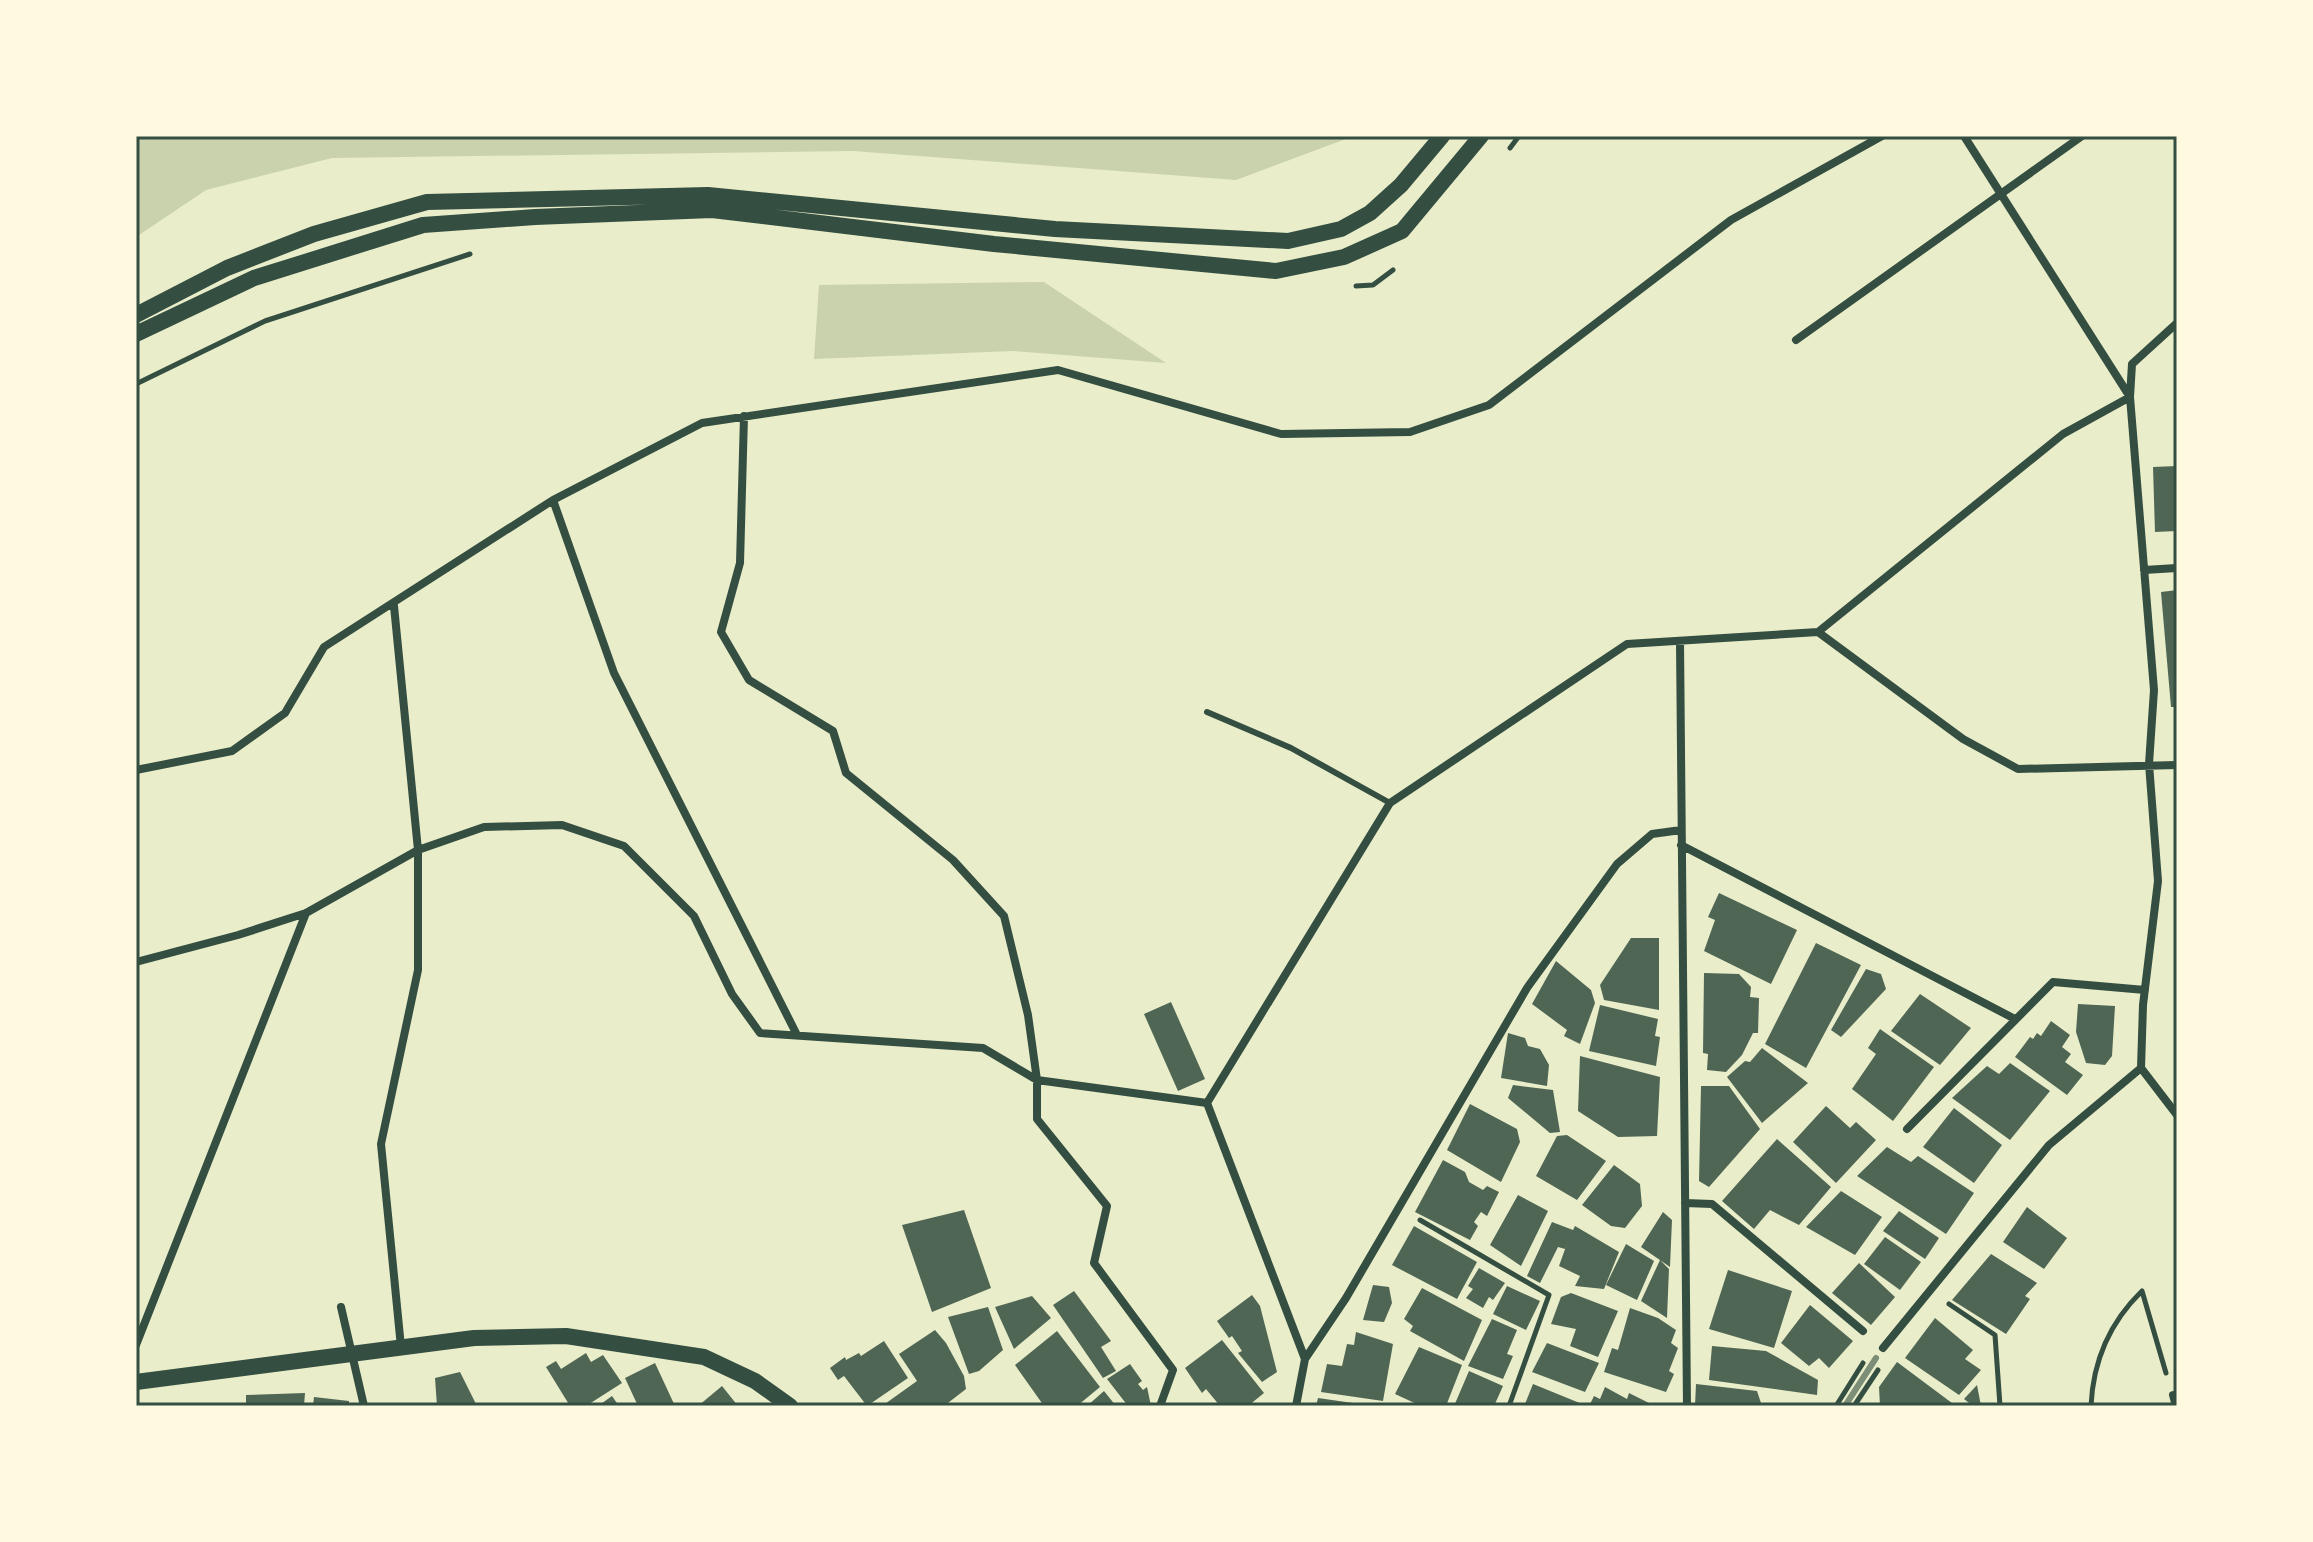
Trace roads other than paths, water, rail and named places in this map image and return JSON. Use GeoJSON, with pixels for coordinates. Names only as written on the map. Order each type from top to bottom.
{"type":"FeatureCollection","features":[{"type":"Feature","properties":{"kind":"main road"},"geometry":{"type":"LineString","coordinates":[[136,315],[227,268],[314,234],[427,202],[708,195],[1055,229],[1288,241],[1341,229],[1370,213],[1401,185],[1442,136]]}},
{"type":"Feature","properties":{"kind":"main road"},"geometry":{"type":"LineString","coordinates":[[136,334],[254,278],[423,225],[535,217],[712,210],[994,244],[1276,271],[1344,257],[1402,231],[1481,136]]}},
{"type":"Feature","properties":{"kind":"main road"},"geometry":{"type":"LineString","coordinates":[[136,1382],[474,1338],[566,1336],[704,1357],[755,1381],[790,1406]]}},
{"type":"Feature","properties":{"kind":"street"},"geometry":{"type":"LineString","coordinates":[[136,770],[232,751],[285,713],[324,647],[394,606],[553,500],[702,423],[1058,370],[1281,434],[1410,432],[1489,405],[1731,220],[1882,136]]}},
{"type":"Feature","properties":{"kind":"street"},"geometry":{"type":"LineString","coordinates":[[1964,136],[2130,397]]}},
{"type":"Feature","properties":{"kind":"street"},"geometry":{"type":"LineString","coordinates":[[1796,340],[1999,192],[2082,136]]}},
{"type":"Feature","properties":{"kind":"street"},"geometry":{"type":"LineString","coordinates":[[2177,323],[2132,364],[2130,397],[2154,690],[2149,764],[2158,881],[2145,990],[2141,1068],[2177,1115]]}},
{"type":"Feature","properties":{"kind":"street"},"geometry":{"type":"LineString","coordinates":[[1207,1103],[1390,803],[1627,644],[1818,632],[2063,434],[2130,397]]}},
{"type":"Feature","properties":{"kind":"street"},"geometry":{"type":"LineString","coordinates":[[744,416],[740,563],[721,632],[749,680],[833,731],[846,773],[953,860],[1004,916],[1028,1015],[1037,1080],[1037,1119],[1107,1206],[1094,1263],[1173,1370],[1160,1406]]}},
{"type":"Feature","properties":{"kind":"street"},"geometry":{"type":"LineString","coordinates":[[553,500],[614,673],[796,1033]]}},
{"type":"Feature","properties":{"kind":"street"},"geometry":{"type":"LineString","coordinates":[[2144,570],[2177,568]]}},
{"type":"Feature","properties":{"kind":"street"},"geometry":{"type":"LineString","coordinates":[[394,606],[418,850],[418,970],[381,1144],[401,1348]]}},
{"type":"Feature","properties":{"kind":"street"},"geometry":{"type":"LineString","coordinates":[[1818,632],[1963,739],[2018,769],[2177,765]]}},
{"type":"Feature","properties":{"kind":"street"},"geometry":{"type":"LineString","coordinates":[[1680,641],[1687,1406]]}},
{"type":"Feature","properties":{"kind":"street"},"geometry":{"type":"LineString","coordinates":[[136,962],[306,913],[418,850],[484,827],[562,825],[624,846],[694,916],[732,994],[760,1033],[796,1033],[983,1048],[1037,1080],[1207,1103]]}},
{"type":"Feature","properties":{"kind":"street"},"geometry":{"type":"LineString","coordinates":[[1296,1406],[1305,1359],[1527,988],[1617,864],[1652,834],[1681,830]]}},
{"type":"Feature","properties":{"kind":"street"},"geometry":{"type":"LineString","coordinates":[[1681,845],[2015,1019]]}},
{"type":"Feature","properties":{"kind":"street"},"geometry":{"type":"LineString","coordinates":[[136,1345],[306,913]]}},
{"type":"Feature","properties":{"kind":"street"},"geometry":{"type":"LineString","coordinates":[[1907,1129],[2053,982],[2145,990]]}},
{"type":"Feature","properties":{"kind":"street"},"geometry":{"type":"LineString","coordinates":[[1883,1348],[2049,1145],[2141,1068]]}},
{"type":"Feature","properties":{"kind":"street"},"geometry":{"type":"LineString","coordinates":[[1207,1103],[1305,1359]]}},
{"type":"Feature","properties":{"kind":"street"},"geometry":{"type":"LineString","coordinates":[[1685,1203],[1712,1204],[1863,1331]]}},
{"type":"Feature","properties":{"kind":"street"},"geometry":{"type":"LineString","coordinates":[[341,1307],[364,1406]]}},
{"type":"Feature","properties":{"kind":"street"},"geometry":{"type":"LineString","coordinates":[[2173,1395],[2176,1406]]}},
{"type":"Feature","properties":{"kind":"lane"},"geometry":{"type":"LineString","coordinates":[[1207,712],[1291,748],[1390,803]]}},
{"type":"Feature","properties":{"kind":"railway"},"geometry":{"type":"LineString","coordinates":[[1845,1406],[1876,1358]]}}]}
